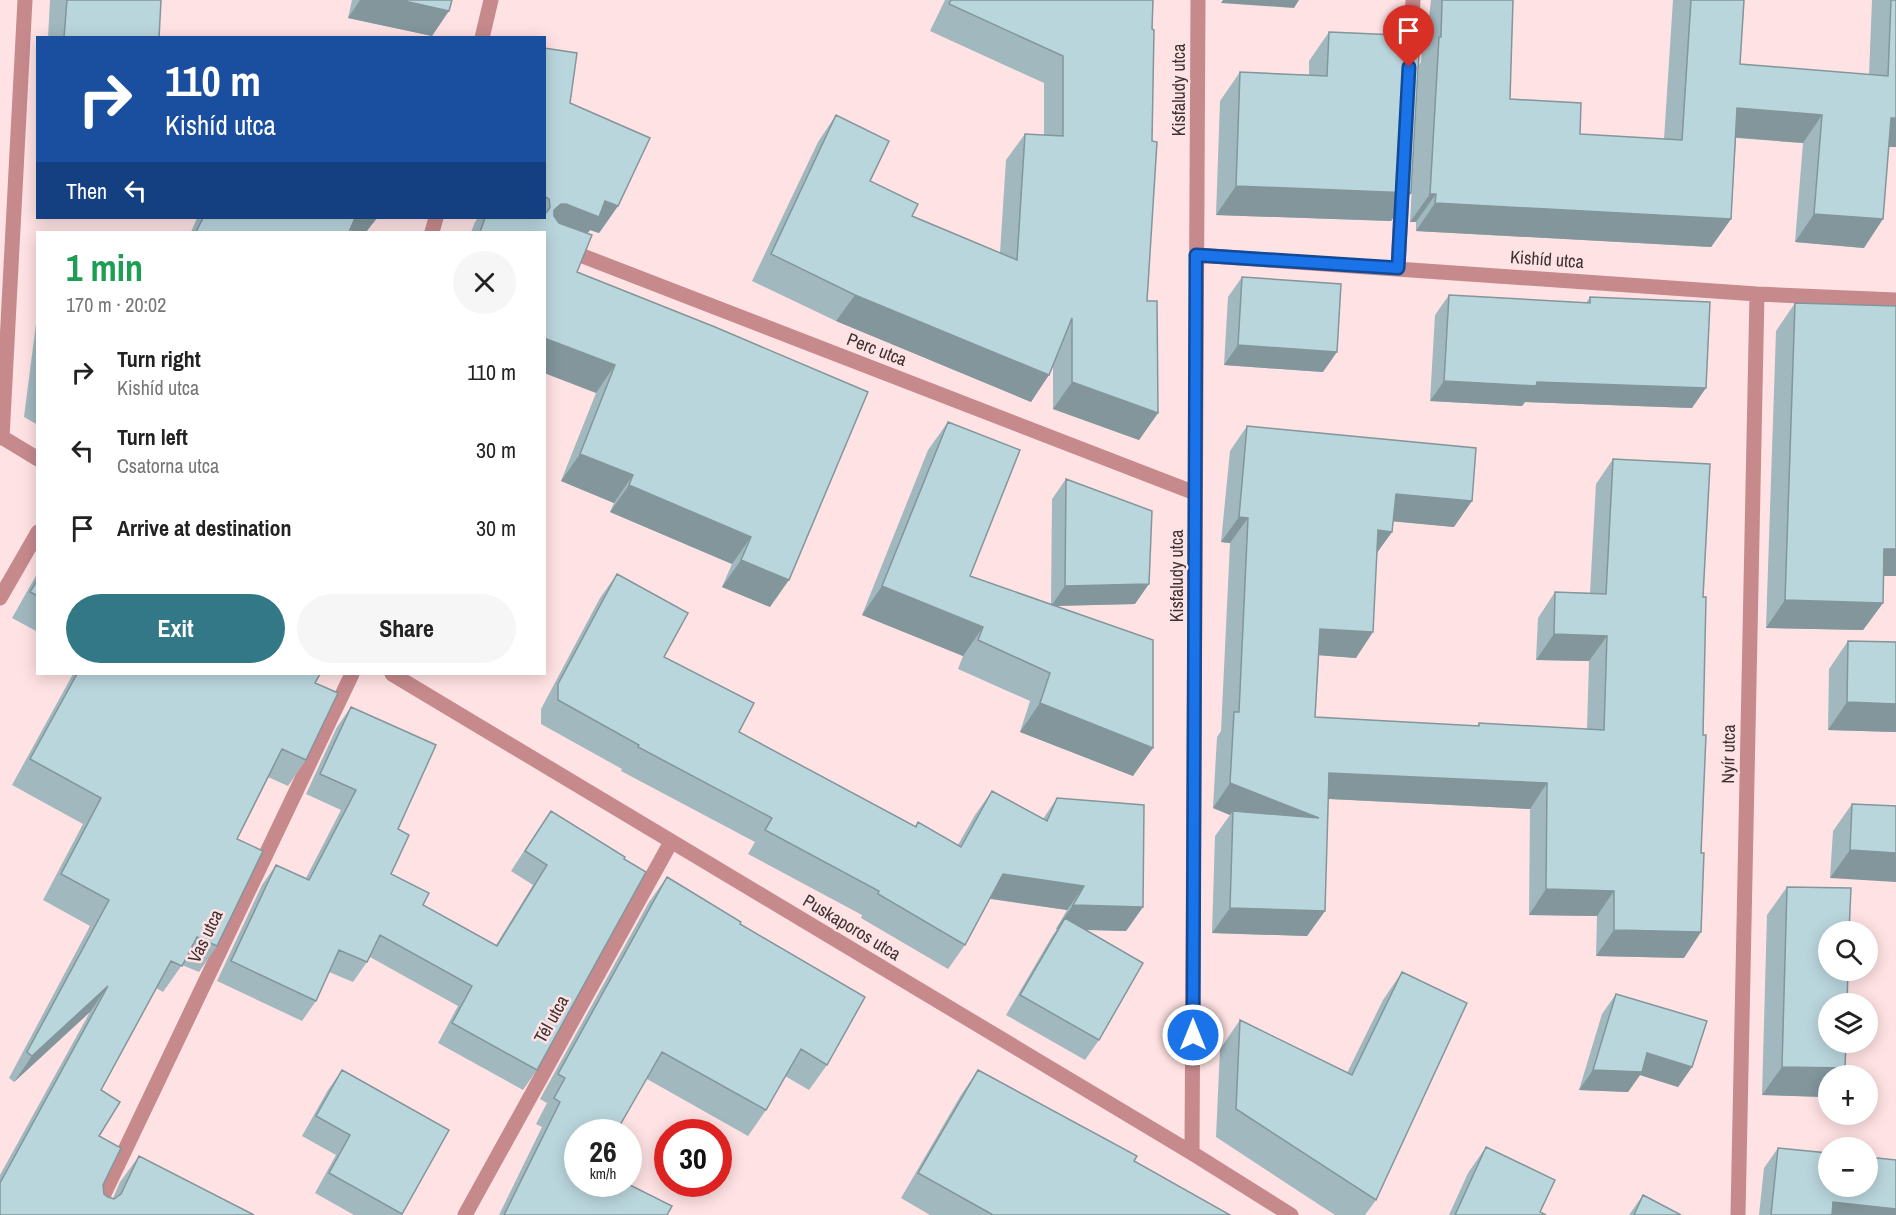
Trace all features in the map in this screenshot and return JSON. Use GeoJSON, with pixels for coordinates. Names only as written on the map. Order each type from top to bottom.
{"type":"FeatureCollection","features":[{"type":"Feature","properties":{"kind":"street"},"geometry":{"type":"LineString","coordinates":[[25,0],[1,437],[36,458]]}},
{"type":"Feature","properties":{"kind":"street"},"geometry":{"type":"LineString","coordinates":[[482,36],[491,0]]}},
{"type":"Feature","properties":{"kind":"street","name":"Kisfaludy utca"},"geometry":{"type":"LineString","coordinates":[[1192,1153],[1198,0]]}},
{"type":"Feature","properties":{"kind":"street"},"geometry":{"type":"LineString","coordinates":[[1409,70],[1413,0]]}},
{"type":"Feature","properties":{"kind":"street"},"geometry":{"type":"LineString","coordinates":[[1398,268],[1403,175]]}},
{"type":"Feature","properties":{"kind":"street","name":"Perc utca"},"geometry":{"type":"LineString","coordinates":[[546,242],[1196,494]]}},
{"type":"Feature","properties":{"kind":"street","name":"Kishíd utca"},"geometry":{"type":"LineString","coordinates":[[1196,255],[1756,294],[1896,300]]}},
{"type":"Feature","properties":{"kind":"street","name":"Nyír utca"},"geometry":{"type":"LineString","coordinates":[[1738,1215],[1756,294]]}},
{"type":"Feature","properties":{"kind":"street"},"geometry":{"type":"LineString","coordinates":[[0,598],[36,535]]}},
{"type":"Feature","properties":{"kind":"street","name":"Vas utca"},"geometry":{"type":"LineString","coordinates":[[94,1215],[352,675]]}},
{"type":"Feature","properties":{"kind":"street","name":"Puskaporos utca"},"geometry":{"type":"LineString","coordinates":[[394,675],[1192,1153],[1291,1215]]}},
{"type":"Feature","properties":{"kind":"street","name":"Tél utca"},"geometry":{"type":"LineString","coordinates":[[465,1215],[671,842]]}},
{"type":"Feature","properties":{"kind":"building"},"geometry":{"type":"Polygon","coordinates":[[[67,0],[161,0],[159,36],[64,36],[67,0]]]}},
{"type":"Feature","properties":{"kind":"building"},"geometry":{"type":"Polygon","coordinates":[[[400,0],[452,0],[449,11],[400,0]]]}},
{"type":"Feature","properties":{"kind":"building"},"geometry":{"type":"Polygon","coordinates":[[[951,0],[1153,0],[1152,141],[1157,142],[1147,301],[1157,301],[1158,413],[1072,382],[1072,318],[1049,375],[855,295],[771,254],[836,115],[889,141],[870,181],[918,204],[912,216],[1017,260],[1025,134],[1063,136],[1063,56],[949,4],[951,0]]]}},
{"type":"Feature","properties":{"kind":"building"},"geometry":{"type":"Polygon","coordinates":[[[1442,0],[1513,0],[1510,99],[1581,103],[1580,134],[1682,140],[1691,0],[1744,0],[1740,64],[1888,76],[1891,0],[1896,0],[1896,118],[1891,118],[1883,219],[1814,214],[1822,115],[1737,108],[1731,219],[1435,203],[1436,194],[1430,194],[1442,0]]]}},
{"type":"Feature","properties":{"kind":"building"},"geometry":{"type":"Polygon","coordinates":[[[1329,32],[1420,36],[1411,193],[1236,186],[1240,72],[1327,76],[1329,32]]]}},
{"type":"Feature","properties":{"kind":"building"},"geometry":{"type":"Polygon","coordinates":[[[546,48],[577,53],[570,103],[650,138],[618,206],[605,201],[599,217],[566,204],[561,204],[554,210],[554,216],[559,223],[592,235],[577,272],[868,392],[789,580],[741,560],[751,537],[629,485],[633,475],[580,454],[615,365],[546,339],[546,231],[480,231],[485,219],[546,219],[546,212],[550,207],[549,199],[546,197],[546,48]]]}},
{"type":"Feature","properties":{"kind":"building"},"geometry":{"type":"Polygon","coordinates":[[[202,219],[355,219],[349,231],[196,231],[202,219]]]}},
{"type":"Feature","properties":{"kind":"building"},"geometry":{"type":"Polygon","coordinates":[[[1242,277],[1341,284],[1337,352],[1238,345],[1242,277]]]}},
{"type":"Feature","properties":{"kind":"building"},"geometry":{"type":"Polygon","coordinates":[[[1449,295],[1590,303],[1590,297],[1710,302],[1706,388],[1537,382],[1536,386],[1444,381],[1449,295]]]}},
{"type":"Feature","properties":{"kind":"building"},"geometry":{"type":"Polygon","coordinates":[[[1795,303],[1896,306],[1896,549],[1884,549],[1883,603],[1785,600],[1795,303]]]}},
{"type":"Feature","properties":{"kind":"building"},"geometry":{"type":"Polygon","coordinates":[[[948,422],[1020,450],[970,576],[1153,640],[1153,748],[1040,703],[1050,673],[978,640],[983,627],[882,586],[948,422]]]}},
{"type":"Feature","properties":{"kind":"building"},"geometry":{"type":"Polygon","coordinates":[[[1247,426],[1476,448],[1472,501],[1396,494],[1392,532],[1378,530],[1373,632],[1320,629],[1315,717],[1604,730],[1607,636],[1554,634],[1555,592],[1606,594],[1613,459],[1710,464],[1703,597],[1706,597],[1703,735],[1706,735],[1701,853],[1704,853],[1701,932],[1614,930],[1614,891],[1546,889],[1547,783],[1329,773],[1325,911],[1230,908],[1233,811],[1319,818],[1230,783],[1234,712],[1239,712],[1248,518],[1239,517],[1247,426]]]}},
{"type":"Feature","properties":{"kind":"building"},"geometry":{"type":"Polygon","coordinates":[[[1066,479],[1152,511],[1149,584],[1065,586],[1066,479]]]}},
{"type":"Feature","properties":{"kind":"building"},"geometry":{"type":"Polygon","coordinates":[[[617,574],[688,613],[664,657],[754,703],[739,732],[916,827],[918,822],[961,847],[992,791],[1047,821],[1057,798],[1144,805],[1143,907],[1073,905],[1084,886],[1003,874],[965,945],[878,894],[879,891],[765,830],[772,818],[638,747],[639,745],[558,700],[558,684],[617,574]]]}},
{"type":"Feature","properties":{"kind":"building"},"geometry":{"type":"Polygon","coordinates":[[[36,582],[36,595],[30,592],[36,582]]]}},
{"type":"Feature","properties":{"kind":"building"},"geometry":{"type":"Polygon","coordinates":[[[1848,641],[1896,642],[1896,704],[1847,702],[1848,641]]]}},
{"type":"Feature","properties":{"kind":"building"},"geometry":{"type":"Polygon","coordinates":[[[76,675],[319,675],[315,683],[338,693],[306,760],[282,749],[237,839],[263,851],[217,946],[197,937],[182,966],[171,961],[101,1090],[120,1102],[99,1136],[121,1148],[103,1185],[104,1194],[114,1199],[121,1194],[139,1156],[254,1215],[0,1215],[0,1183],[108,986],[32,1056],[27,1052],[109,900],[61,874],[101,798],[30,759],[76,675]]]}},
{"type":"Feature","properties":{"kind":"building"},"geometry":{"type":"Polygon","coordinates":[[[351,707],[436,745],[398,829],[409,835],[391,874],[429,893],[423,905],[497,946],[547,865],[525,851],[551,811],[646,872],[537,1070],[452,1023],[472,986],[380,935],[367,962],[339,950],[316,1001],[231,961],[276,865],[309,880],[356,790],[320,774],[351,707]]]}},
{"type":"Feature","properties":{"kind":"building"},"geometry":{"type":"Polygon","coordinates":[[[1852,804],[1896,806],[1896,853],[1850,850],[1852,804]]]}},
{"type":"Feature","properties":{"kind":"building"},"geometry":{"type":"Polygon","coordinates":[[[667,877],[741,922],[740,924],[865,997],[827,1065],[801,1049],[766,1110],[662,1052],[623,1119],[564,1119],[564,1197],[642,1197],[642,1191],[672,1206],[667,1215],[504,1215],[560,1102],[554,1098],[565,1078],[558,1074],[667,877]]]}},
{"type":"Feature","properties":{"kind":"building"},"geometry":{"type":"Polygon","coordinates":[[[1787,887],[1851,888],[1850,921],[1818,921],[1818,981],[1848,981],[1847,993],[1818,993],[1818,1053],[1846,1053],[1845,1065],[1782,1067],[1787,887]]]}},
{"type":"Feature","properties":{"kind":"building"},"geometry":{"type":"Polygon","coordinates":[[[1065,918],[1143,963],[1099,1040],[1020,995],[1065,918]]]}},
{"type":"Feature","properties":{"kind":"building"},"geometry":{"type":"Polygon","coordinates":[[[1402,972],[1467,1003],[1376,1200],[1236,1109],[1240,1020],[1352,1075],[1402,972]]]}},
{"type":"Feature","properties":{"kind":"building"},"geometry":{"type":"Polygon","coordinates":[[[1616,994],[1707,1021],[1692,1067],[1647,1053],[1642,1072],[1593,1070],[1616,994]]]}},
{"type":"Feature","properties":{"kind":"building"},"geometry":{"type":"Polygon","coordinates":[[[342,1070],[449,1130],[402,1214],[329,1173],[350,1135],[316,1116],[342,1070]]]}},
{"type":"Feature","properties":{"kind":"building"},"geometry":{"type":"Polygon","coordinates":[[[978,1070],[1137,1156],[1134,1161],[1230,1215],[993,1215],[918,1173],[978,1070]]]}},
{"type":"Feature","properties":{"kind":"building"},"geometry":{"type":"Polygon","coordinates":[[[1486,1147],[1555,1180],[1540,1212],[1546,1215],[1455,1215],[1486,1147]]]}},
{"type":"Feature","properties":{"kind":"building"},"geometry":{"type":"Polygon","coordinates":[[[1778,1148],[1818,1152],[1818,1197],[1878,1197],[1878,1158],[1896,1160],[1896,1209],[1833,1202],[1832,1215],[1771,1215],[1778,1148]]]}},
{"type":"Feature","properties":{"kind":"building"},"geometry":{"type":"Polygon","coordinates":[[[1643,1195],[1681,1215],[1634,1215],[1643,1195]]]}},
{"type":"Feature","properties":{"kind":"route"},"geometry":{"type":"LineString","coordinates":[[1193,1035],[1196,255],[1398,268],[1409,67]]}}]}
